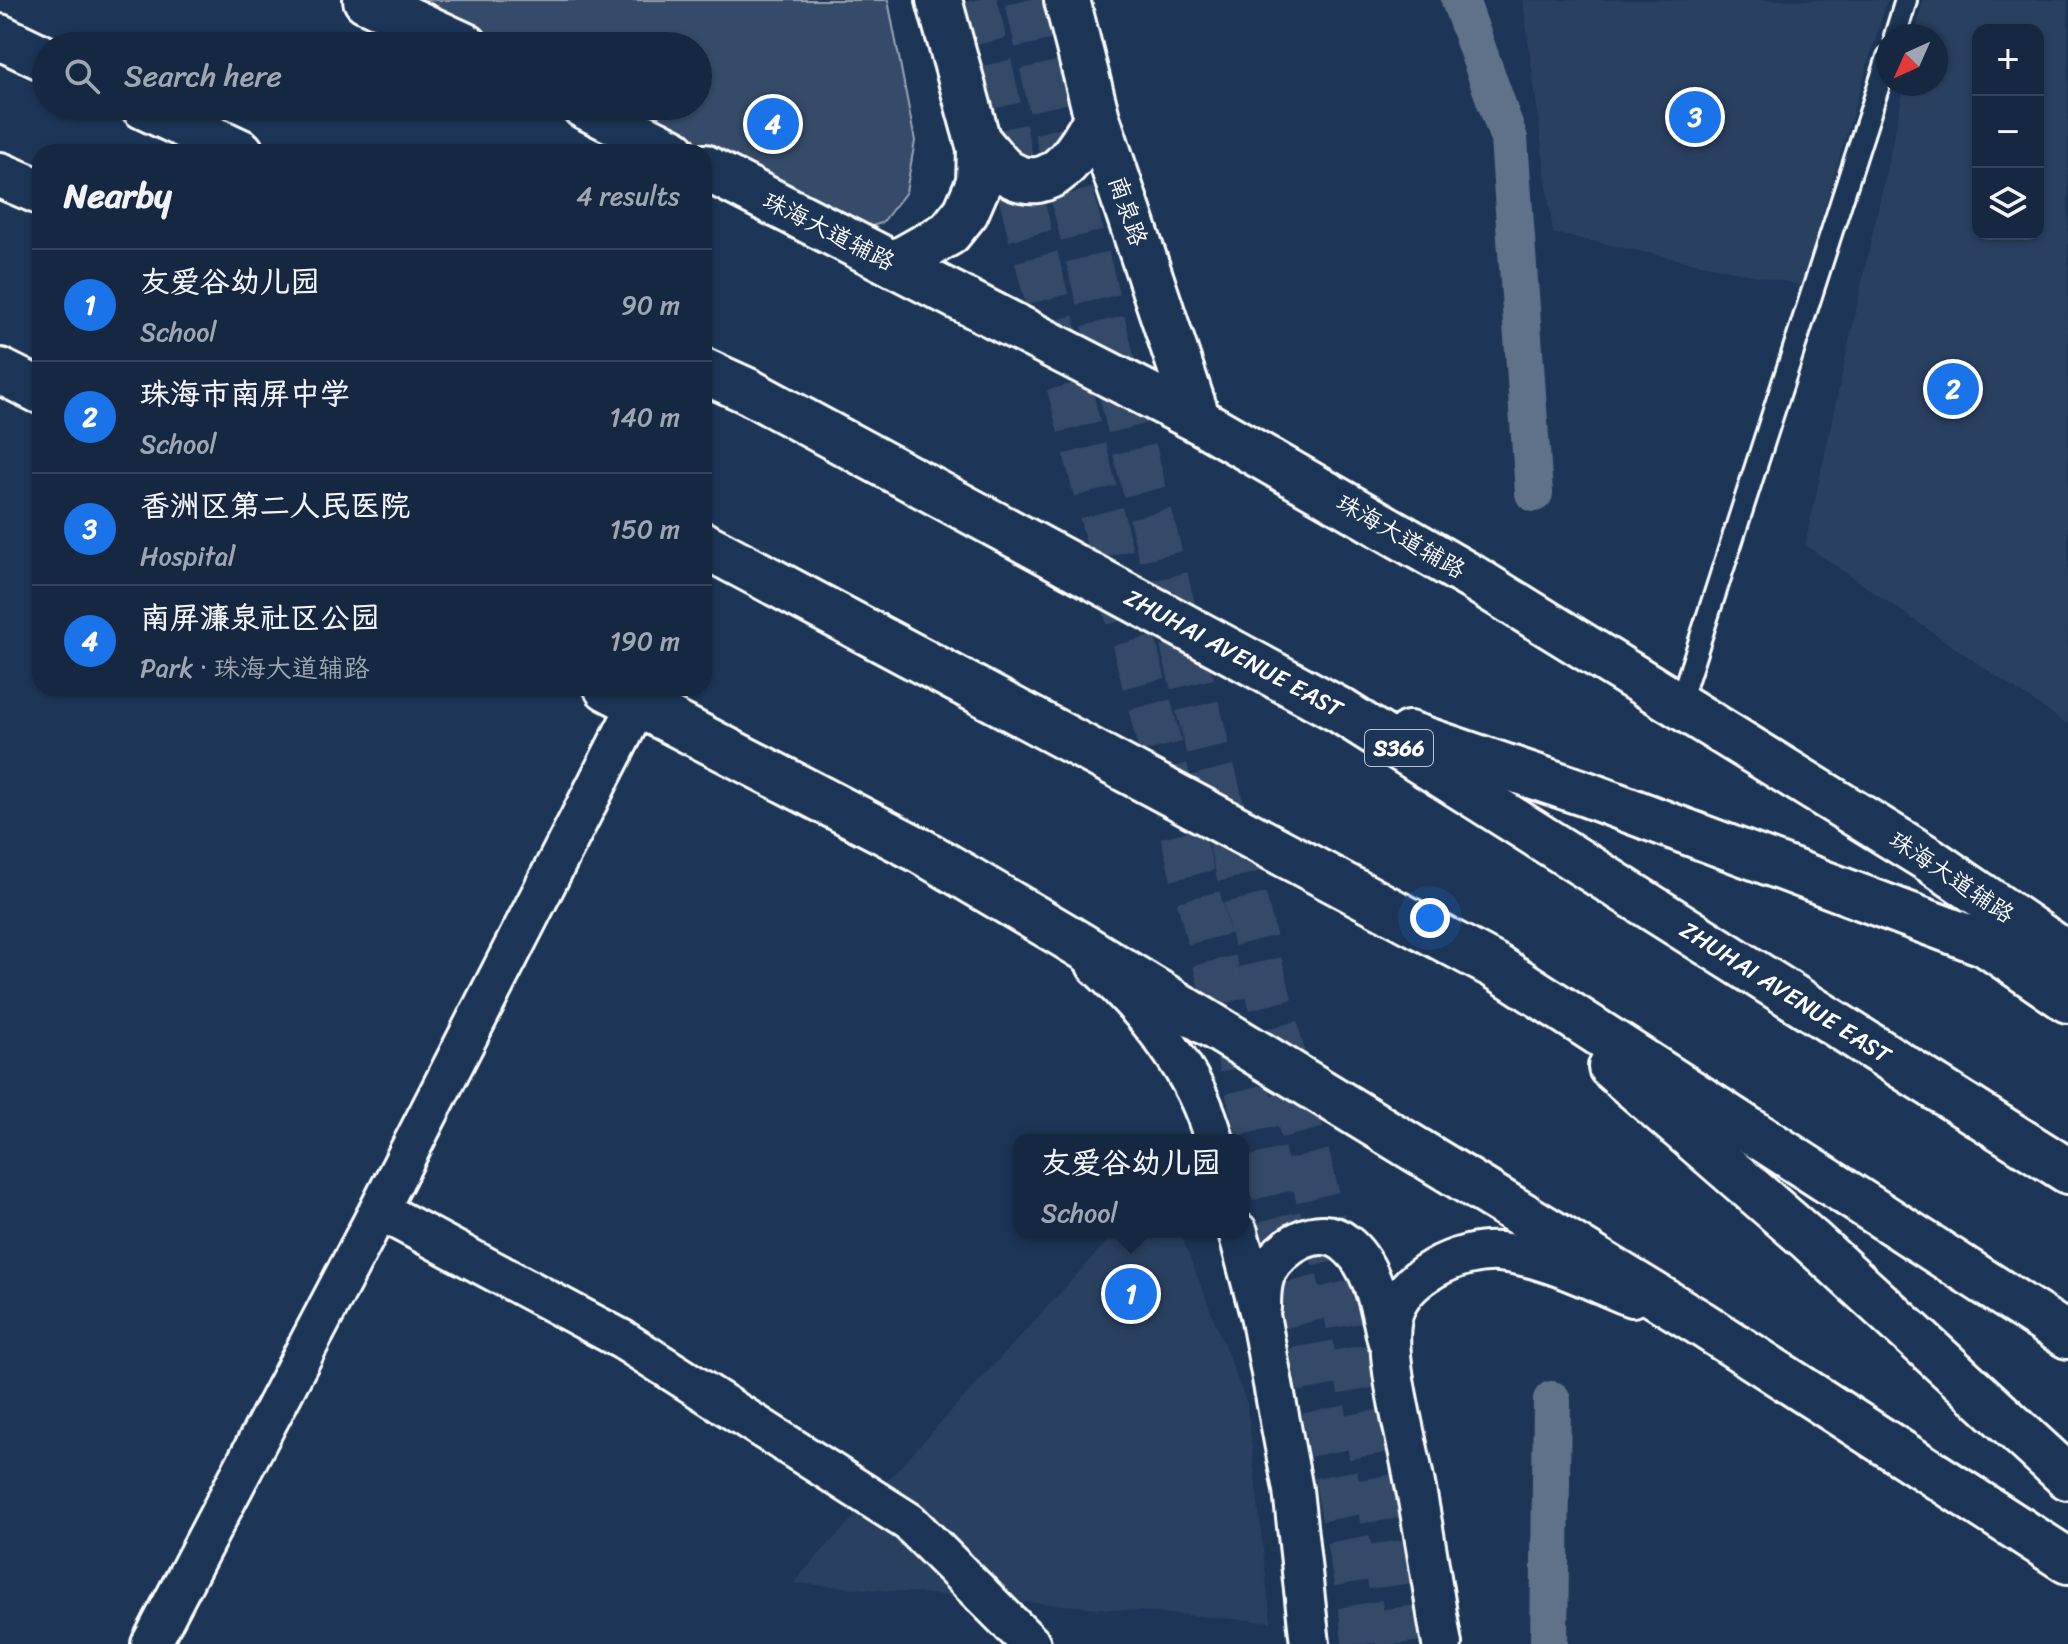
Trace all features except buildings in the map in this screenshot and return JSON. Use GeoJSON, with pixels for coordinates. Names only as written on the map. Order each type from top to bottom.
{"type":"FeatureCollection","features":[{"type":"Feature","properties":{"kind":"main road"},"geometry":{"type":"LineString","coordinates":[[366,0],[436,32]]}},
{"type":"Feature","properties":{"kind":"main road"},"geometry":{"type":"LineString","coordinates":[[894,264],[949,233],[966,212],[979,182],[980,149],[939,0]]}},
{"type":"Feature","properties":{"kind":"main road","name":"南泉路"},"geometry":{"type":"LineString","coordinates":[[1067,0],[1097,118],[1198,420]]}},
{"type":"Feature","properties":{"kind":"main road"},"geometry":{"type":"LineString","coordinates":[[0,37],[32,52]]}},
{"type":"Feature","properties":{"kind":"main road"},"geometry":{"type":"LineString","coordinates":[[978,141],[1007,172],[1031,181],[1054,174],[1077,155],[1097,118]]}},
{"type":"Feature","properties":{"kind":"main road"},"geometry":{"type":"LineString","coordinates":[[173,120],[224,144]]}},
{"type":"Feature","properties":{"kind":"main road"},"geometry":{"type":"LineString","coordinates":[[611,120],[658,144]]}},
{"type":"Feature","properties":{"kind":"main road","name":"珠海大道辅路"},"geometry":{"type":"LineString","coordinates":[[712,171],[1198,420],[1473,578],[1930,860],[2068,955]]}},
{"type":"Feature","properties":{"kind":"main road"},"geometry":{"type":"LineString","coordinates":[[0,175],[32,189]]}},
{"type":"Feature","properties":{"kind":"main road"},"geometry":{"type":"LineString","coordinates":[[0,371],[32,387]]}},
{"type":"Feature","properties":{"kind":"main road","name":"ZHUHAI AVENUE EAST"},"geometry":{"type":"LineString","coordinates":[[712,375],[748,391],[1341,711],[2068,1171]]}},
{"type":"Feature","properties":{"kind":"main road"},"geometry":{"type":"LineString","coordinates":[[712,549],[1495,966],[2068,1336]]}},
{"type":"Feature","properties":{"kind":"main road"},"geometry":{"type":"LineString","coordinates":[[623,696],[921,851],[1062,934],[1700,1323],[2068,1561]]}},
{"type":"Feature","properties":{"kind":"main road"},"geometry":{"type":"LineString","coordinates":[[1341,711],[1586,794],[1986,944],[2068,1000]]}},
{"type":"Feature","properties":{"kind":"main road"},"geometry":{"type":"LineString","coordinates":[[1495,966],[1810,1240],[2068,1477]]}},
{"type":"Feature","properties":{"kind":"street"},"geometry":{"type":"LineString","coordinates":[[151,1644],[379,1210],[623,696]]}},
{"type":"Feature","properties":{"kind":"street"},"geometry":{"type":"LineString","coordinates":[[1062,934],[1118,985],[1164,1041],[1187,1077],[1211,1134]]}},
{"type":"Feature","properties":{"kind":"street"},"geometry":{"type":"LineString","coordinates":[[379,1210],[623,1340],[909,1522],[1031,1644]]}},
{"type":"Feature","properties":{"kind":"street"},"geometry":{"type":"LineString","coordinates":[[1260,1315],[1266,1272],[1290,1246],[1309,1236],[1322,1234],[1344,1242],[1359,1260],[1375,1289],[1393,1369],[1442,1644]]}},
{"type":"Feature","properties":{"kind":"street"},"geometry":{"type":"LineString","coordinates":[[1240,1238],[1260,1315],[1293,1490],[1310,1644]]}},
{"type":"Feature","properties":{"kind":"street"},"geometry":{"type":"LineString","coordinates":[[1393,1369],[1391,1321],[1398,1300],[1437,1267],[1466,1256],[1497,1252],[1533,1259],[1700,1323]]}},
{"type":"Feature","properties":{"kind":"lane"},"geometry":{"type":"LineString","coordinates":[[1899,24],[1906,0]]}},
{"type":"Feature","properties":{"kind":"lane"},"geometry":{"type":"LineString","coordinates":[[1679,705],[1876,94]]}},
{"type":"Feature","properties":{"kind":"shaded area"},"geometry":{"type":"Polygon","coordinates":[[[382,0],[888,0],[915,141],[906,192],[882,223],[849,233],[712,163],[712,144],[674,144],[627,120],[712,120],[712,32],[451,32],[382,0]]]}},
{"type":"Feature","properties":{"kind":"shaded area"},"geometry":{"type":"Polygon","coordinates":[[[1523,0],[1887,0],[1880,24],[1876,24],[1876,36],[1801,285],[1553,233],[1523,0]]]}},
{"type":"Feature","properties":{"kind":"shaded area"},"geometry":{"type":"Polygon","coordinates":[[[1923,0],[2068,0],[2068,725],[1805,545],[1902,96],[1948,96],[1948,24],[1918,24],[1923,0]]]}},
{"type":"Feature","properties":{"kind":"shaded area"},"geometry":{"type":"Polygon","coordinates":[[[1110,1238],[1182,1238],[1247,1404],[1271,1622],[793,1583],[1110,1238]]]}},
{"type":"Feature","properties":{"kind":"waterway"},"geometry":{"type":"LineString","coordinates":[[1460,0],[1509,139],[1534,493]]}},
{"type":"Feature","properties":{"kind":"waterway"},"geometry":{"type":"LineString","coordinates":[[1549,1644],[1552,1400]]}},
{"type":"Feature","properties":{"kind":"tunnel"},"geometry":{"type":"LineString","coordinates":[[975,0],[1010,154],[1310,1338],[1361,1609],[1364,1644]]}},
{"type":"Feature","properties":{"kind":"tunnel"},"geometry":{"type":"LineString","coordinates":[[1027,0],[1346,1312],[1381,1514],[1398,1644]]}},
{"type":"Feature","properties":{"kind":"place","name":"香洲区第二人民医院"},"geometry":{"type":"Point","coordinates":[1695,117]}},
{"type":"Feature","properties":{"kind":"place","name":"南屏濂泉社区公园"},"geometry":{"type":"Point","coordinates":[773,124]}},
{"type":"Feature","properties":{"kind":"place","name":"珠海市南屏中学"},"geometry":{"type":"Point","coordinates":[1953,389]}},
{"type":"Feature","properties":{"kind":"place","name":"友爱谷幼儿园"},"geometry":{"type":"Point","coordinates":[1131,1294]}}]}
